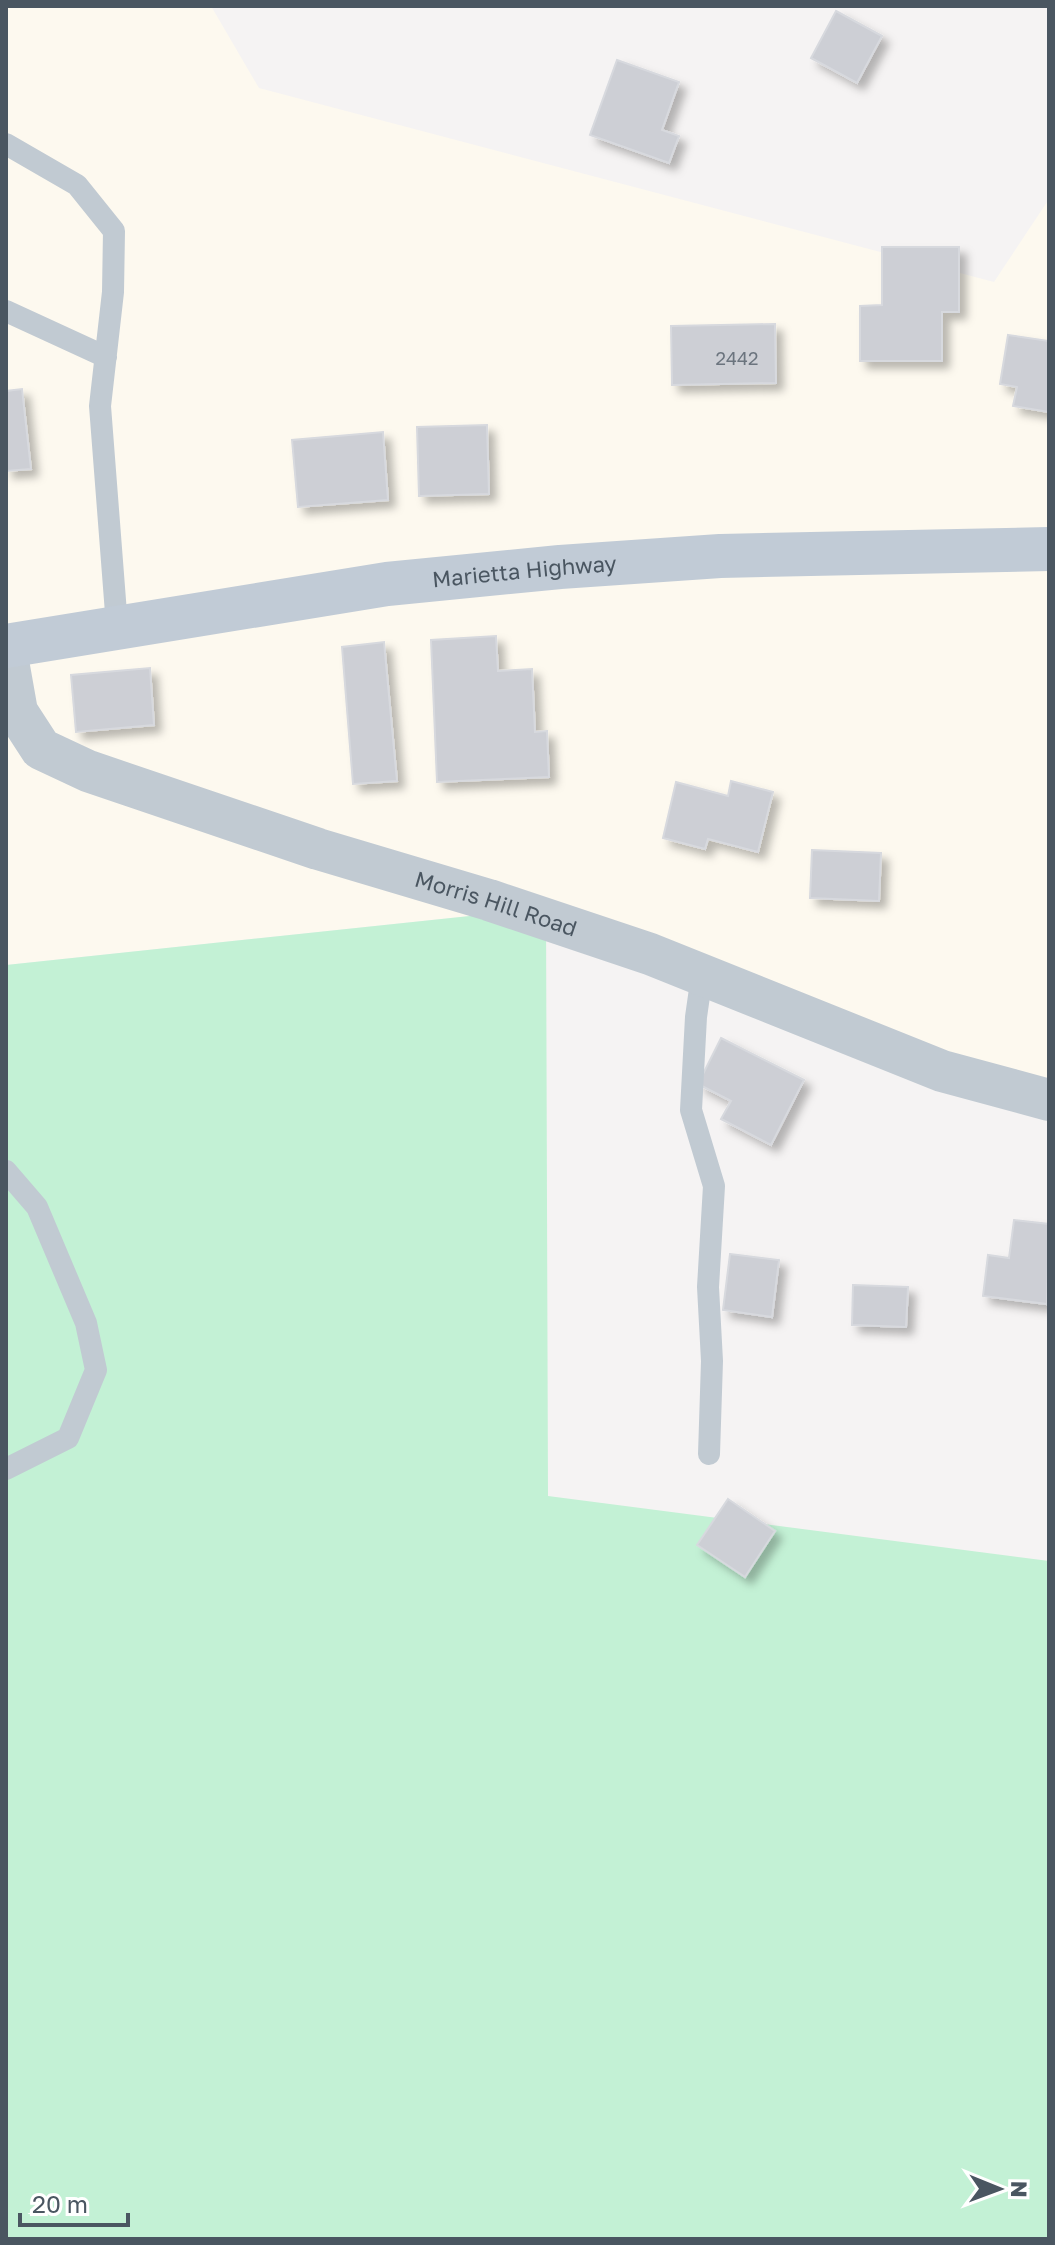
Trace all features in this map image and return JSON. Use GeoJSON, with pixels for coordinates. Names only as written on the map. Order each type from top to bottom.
{"type":"FeatureCollection","features":[{"type":"Feature","properties":{"kind":"main road","name":"Marietta Highway"},"geometry":{"type":"LineString","coordinates":[[6,648],[117,626],[387,584],[560,567],[720,556],[1049,549]]}},
{"type":"Feature","properties":{"kind":"street","name":"Morris Hill Road"},"geometry":{"type":"LineString","coordinates":[[6,648],[17,712],[14,720],[41,749],[88,771],[318,849],[489,900],[650,954],[942,1071],[1049,1100]]}},
{"type":"Feature","properties":{"kind":"lane"},"geometry":{"type":"LineString","coordinates":[[6,144],[77,185],[114,231],[113,292],[100,406],[117,626]]}},
{"type":"Feature","properties":{"kind":"lane"},"geometry":{"type":"LineString","coordinates":[[6,311],[106,357]]}},
{"type":"Feature","properties":{"kind":"lane"},"geometry":{"type":"LineString","coordinates":[[702,975],[696,1017],[691,1110],[714,1186],[708,1287],[712,1361],[709,1454]]}},
{"type":"Feature","properties":{"kind":"lane"},"geometry":{"type":"LineString","coordinates":[[6,1171],[37,1207],[86,1323],[96,1370],[68,1438],[6,1469]]}},
{"type":"Feature","properties":{"kind":"shaded area"},"geometry":{"type":"Polygon","coordinates":[[[6,6],[211,6],[259,88],[994,282],[1049,199],[1049,1085],[769,1009],[546,908],[6,965],[6,6]]]}},
{"type":"Feature","properties":{"kind":"green space"},"geometry":{"type":"Polygon","coordinates":[[[546,908],[548,1496],[1049,1561],[1049,2239],[6,2239],[6,965],[546,908]]]}},
{"type":"Feature","properties":{"kind":"building"},"geometry":{"type":"Polygon","coordinates":[[[836,11],[882,36],[857,83],[811,58],[836,11]]]}},
{"type":"Feature","properties":{"kind":"building"},"geometry":{"type":"Polygon","coordinates":[[[617,60],[679,82],[662,130],[679,136],[669,163],[590,135],[617,60]]]}},
{"type":"Feature","properties":{"kind":"building"},"geometry":{"type":"Polygon","coordinates":[[[882,247],[959,247],[959,312],[942,312],[942,361],[860,361],[860,306],[882,305],[882,247]]]}},
{"type":"Feature","properties":{"kind":"building"},"geometry":{"type":"Polygon","coordinates":[[[775,324],[776,383],[672,385],[671,326],[775,324]]]}},
{"type":"Feature","properties":{"kind":"building"},"geometry":{"type":"Polygon","coordinates":[[[1008,335],[1049,341],[1049,412],[1013,406],[1017,387],[1000,384],[1008,335]]]}},
{"type":"Feature","properties":{"kind":"building"},"geometry":{"type":"Polygon","coordinates":[[[22,389],[31,469],[6,471],[6,391],[22,389]]]}},
{"type":"Feature","properties":{"kind":"building"},"geometry":{"type":"Polygon","coordinates":[[[487,425],[489,494],[419,496],[417,427],[487,425]]]}},
{"type":"Feature","properties":{"kind":"building"},"geometry":{"type":"Polygon","coordinates":[[[383,432],[388,500],[298,507],[292,440],[383,432]]]}},
{"type":"Feature","properties":{"kind":"building"},"geometry":{"type":"Polygon","coordinates":[[[496,636],[498,671],[532,669],[535,732],[547,731],[549,777],[437,782],[431,640],[496,636]]]}},
{"type":"Feature","properties":{"kind":"building"},"geometry":{"type":"Polygon","coordinates":[[[384,642],[397,781],[353,784],[342,647],[384,642]]]}},
{"type":"Feature","properties":{"kind":"building"},"geometry":{"type":"Polygon","coordinates":[[[150,668],[154,725],[76,732],[71,675],[150,668]]]}},
{"type":"Feature","properties":{"kind":"building"},"geometry":{"type":"Polygon","coordinates":[[[731,781],[773,792],[758,852],[708,839],[705,849],[663,838],[676,782],[728,796],[731,781]]]}},
{"type":"Feature","properties":{"kind":"building"},"geometry":{"type":"Polygon","coordinates":[[[812,850],[881,853],[879,901],[810,898],[812,850]]]}},
{"type":"Feature","properties":{"kind":"building"},"geometry":{"type":"Polygon","coordinates":[[[721,1038],[804,1080],[771,1145],[721,1119],[731,1101],[698,1084],[721,1038]]]}},
{"type":"Feature","properties":{"kind":"building"},"geometry":{"type":"Polygon","coordinates":[[[1014,1220],[1049,1224],[1047,1304],[983,1296],[988,1255],[1009,1258],[1014,1220]]]}},
{"type":"Feature","properties":{"kind":"building"},"geometry":{"type":"Polygon","coordinates":[[[730,1254],[779,1260],[772,1317],[723,1310],[730,1254]]]}},
{"type":"Feature","properties":{"kind":"building"},"geometry":{"type":"Polygon","coordinates":[[[853,1285],[908,1287],[906,1327],[852,1325],[853,1285]]]}},
{"type":"Feature","properties":{"kind":"building"},"geometry":{"type":"Polygon","coordinates":[[[728,1499],[775,1531],[745,1577],[697,1545],[728,1499]]]}}]}
